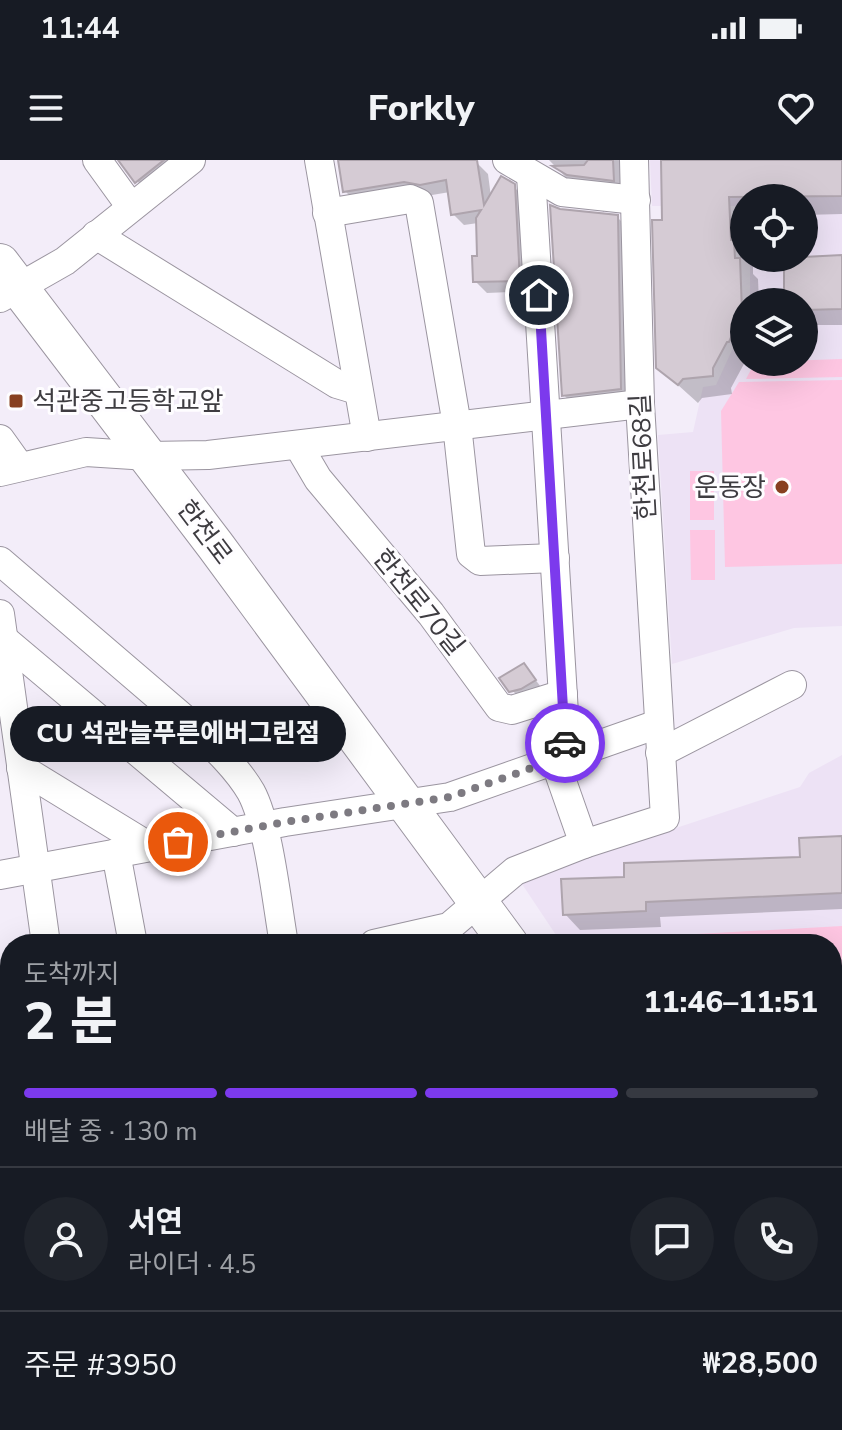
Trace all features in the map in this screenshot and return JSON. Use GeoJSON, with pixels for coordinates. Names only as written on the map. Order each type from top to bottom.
{"type":"FeatureCollection","features":[{"type":"Feature","properties":{"kind":"main road","name":"한천로"},"geometry":{"type":"LineString","coordinates":[[6,283],[148,456],[502,934]]}},
{"type":"Feature","properties":{"kind":"street"},"geometry":{"type":"LineString","coordinates":[[97,160],[131,207]]}},
{"type":"Feature","properties":{"kind":"street"},"geometry":{"type":"LineString","coordinates":[[6,283],[65,261],[191,160]]}},
{"type":"Feature","properties":{"kind":"street"},"geometry":{"type":"LineString","coordinates":[[319,160],[367,437]]}},
{"type":"Feature","properties":{"kind":"street"},"geometry":{"type":"LineString","coordinates":[[507,160],[562,192],[636,200]]}},
{"type":"Feature","properties":{"kind":"street","name":"한천로68길"},"geometry":{"type":"LineString","coordinates":[[418,934],[449,927],[515,871],[584,844],[665,818],[640,404],[634,160]]}},
{"type":"Feature","properties":{"kind":"street"},"geometry":{"type":"LineString","coordinates":[[531,175],[566,746],[557,767],[584,844]]}},
{"type":"Feature","properties":{"kind":"street"},"geometry":{"type":"LineString","coordinates":[[327,213],[410,199],[419,203],[457,425],[471,554],[480,561],[555,558]]}},
{"type":"Feature","properties":{"kind":"street"},"geometry":{"type":"LineString","coordinates":[[96,235],[337,384],[357,390]]}},
{"type":"Feature","properties":{"kind":"street"},"geometry":{"type":"LineString","coordinates":[[0,439],[10,469],[86,452],[148,456],[208,455],[640,404]]}},
{"type":"Feature","properties":{"kind":"street","name":"한천로70길"},"geometry":{"type":"LineString","coordinates":[[298,445],[318,479],[431,614],[499,707],[512,710],[563,694]]}},
{"type":"Feature","properties":{"kind":"street"},"geometry":{"type":"LineString","coordinates":[[0,561],[217,750],[251,793],[262,826],[282,934]]}},
{"type":"Feature","properties":{"kind":"street"},"geometry":{"type":"LineString","coordinates":[[1,629],[233,832]]}},
{"type":"Feature","properties":{"kind":"street"},"geometry":{"type":"LineString","coordinates":[[1,629],[44,934]]}},
{"type":"Feature","properties":{"kind":"street"},"geometry":{"type":"LineString","coordinates":[[660,753],[792,685]]}},
{"type":"Feature","properties":{"kind":"street"},"geometry":{"type":"LineString","coordinates":[[0,875],[262,826],[450,797],[658,724]]}},
{"type":"Feature","properties":{"kind":"street"},"geometry":{"type":"LineString","coordinates":[[21,768],[150,847]]}},
{"type":"Feature","properties":{"kind":"street"},"geometry":{"type":"LineString","coordinates":[[116,853],[131,934]]}},
{"type":"Feature","properties":{"kind":"shaded area"},"geometry":{"type":"Polygon","coordinates":[[[650,160],[842,160],[842,626],[794,628],[672,664],[658,435],[693,432],[703,387],[716,385],[730,354],[730,376],[818,376],[818,288],[750,288],[750,272],[818,272],[818,184],[730,184],[730,206],[652,206],[650,160]]]}},
{"type":"Feature","properties":{"kind":"shaded area"},"geometry":{"type":"Polygon","coordinates":[[[842,359],[842,377],[746,379],[748,376],[818,376],[818,360],[842,359]]]}},
{"type":"Feature","properties":{"kind":"shaded area","name":"운동장"},"geometry":{"type":"Polygon","coordinates":[[[842,380],[842,564],[725,567],[721,411],[739,382],[842,380]]]}},
{"type":"Feature","properties":{"kind":"shaded area"},"geometry":{"type":"Polygon","coordinates":[[[690,471],[714,471],[714,520],[690,520],[690,471]]]}},
{"type":"Feature","properties":{"kind":"shaded area"},"geometry":{"type":"Polygon","coordinates":[[[690,530],[715,530],[715,580],[691,580],[690,530]]]}},
{"type":"Feature","properties":{"kind":"shaded area"},"geometry":{"type":"Polygon","coordinates":[[[842,755],[842,934],[555,934],[522,884],[591,856],[800,787],[809,773],[842,755]]]}},
{"type":"Feature","properties":{"kind":"shaded area"},"geometry":{"type":"Polygon","coordinates":[[[842,926],[842,934],[696,934],[842,926]]]}},
{"type":"Feature","properties":{"kind":"building"},"geometry":{"type":"Polygon","coordinates":[[[118,160],[164,160],[135,183],[118,160]]]}},
{"type":"Feature","properties":{"kind":"building"},"geometry":{"type":"Polygon","coordinates":[[[338,160],[477,160],[484,205],[501,176],[515,184],[520,281],[473,282],[472,256],[477,256],[476,218],[481,210],[451,215],[446,180],[420,185],[404,182],[343,192],[338,160]]]}},
{"type":"Feature","properties":{"kind":"building"},"geometry":{"type":"Polygon","coordinates":[[[588,160],[613,160],[614,181],[567,175],[552,166],[584,165],[588,160]]]}},
{"type":"Feature","properties":{"kind":"building"},"geometry":{"type":"Polygon","coordinates":[[[661,160],[842,160],[842,196],[818,196],[818,184],[730,184],[730,272],[741,272],[741,288],[730,288],[730,340],[713,368],[713,376],[683,379],[678,385],[656,368],[652,220],[662,220],[661,160]]]}},
{"type":"Feature","properties":{"kind":"building"},"geometry":{"type":"Polygon","coordinates":[[[550,205],[560,209],[618,215],[621,389],[562,396],[550,205]]]}},
{"type":"Feature","properties":{"kind":"building"},"geometry":{"type":"Polygon","coordinates":[[[842,255],[842,309],[818,310],[818,288],[784,288],[784,272],[818,272],[818,256],[842,255]]]}},
{"type":"Feature","properties":{"kind":"building"},"geometry":{"type":"Polygon","coordinates":[[[524,663],[536,680],[509,692],[499,678],[524,663]]]}},
{"type":"Feature","properties":{"kind":"building"},"geometry":{"type":"Polygon","coordinates":[[[842,836],[842,893],[646,902],[646,911],[563,915],[561,879],[624,877],[624,863],[800,857],[799,838],[842,836]]]}},
{"type":"Feature","properties":{"kind":"way so far"},"geometry":{"type":"LineString","coordinates":[[178,842],[450,797],[560,758],[565,743]]}},
{"type":"Feature","properties":{"kind":"place","name":"석관중고등학교앞"},"geometry":{"type":"Point","coordinates":[16,401]}},
{"type":"Feature","properties":{"kind":"place","name":"운동장"},"geometry":{"type":"Point","coordinates":[782,487]}},
{"type":"Feature","properties":{"kind":"place","name":"CU 석관늘푸른에버그린점"},"geometry":{"type":"Point","coordinates":[178,842]}},
{"type":"Feature","properties":{"kind":"route"},"geometry":{"type":"LineString","coordinates":[[539,295],[565,743]]}}]}
